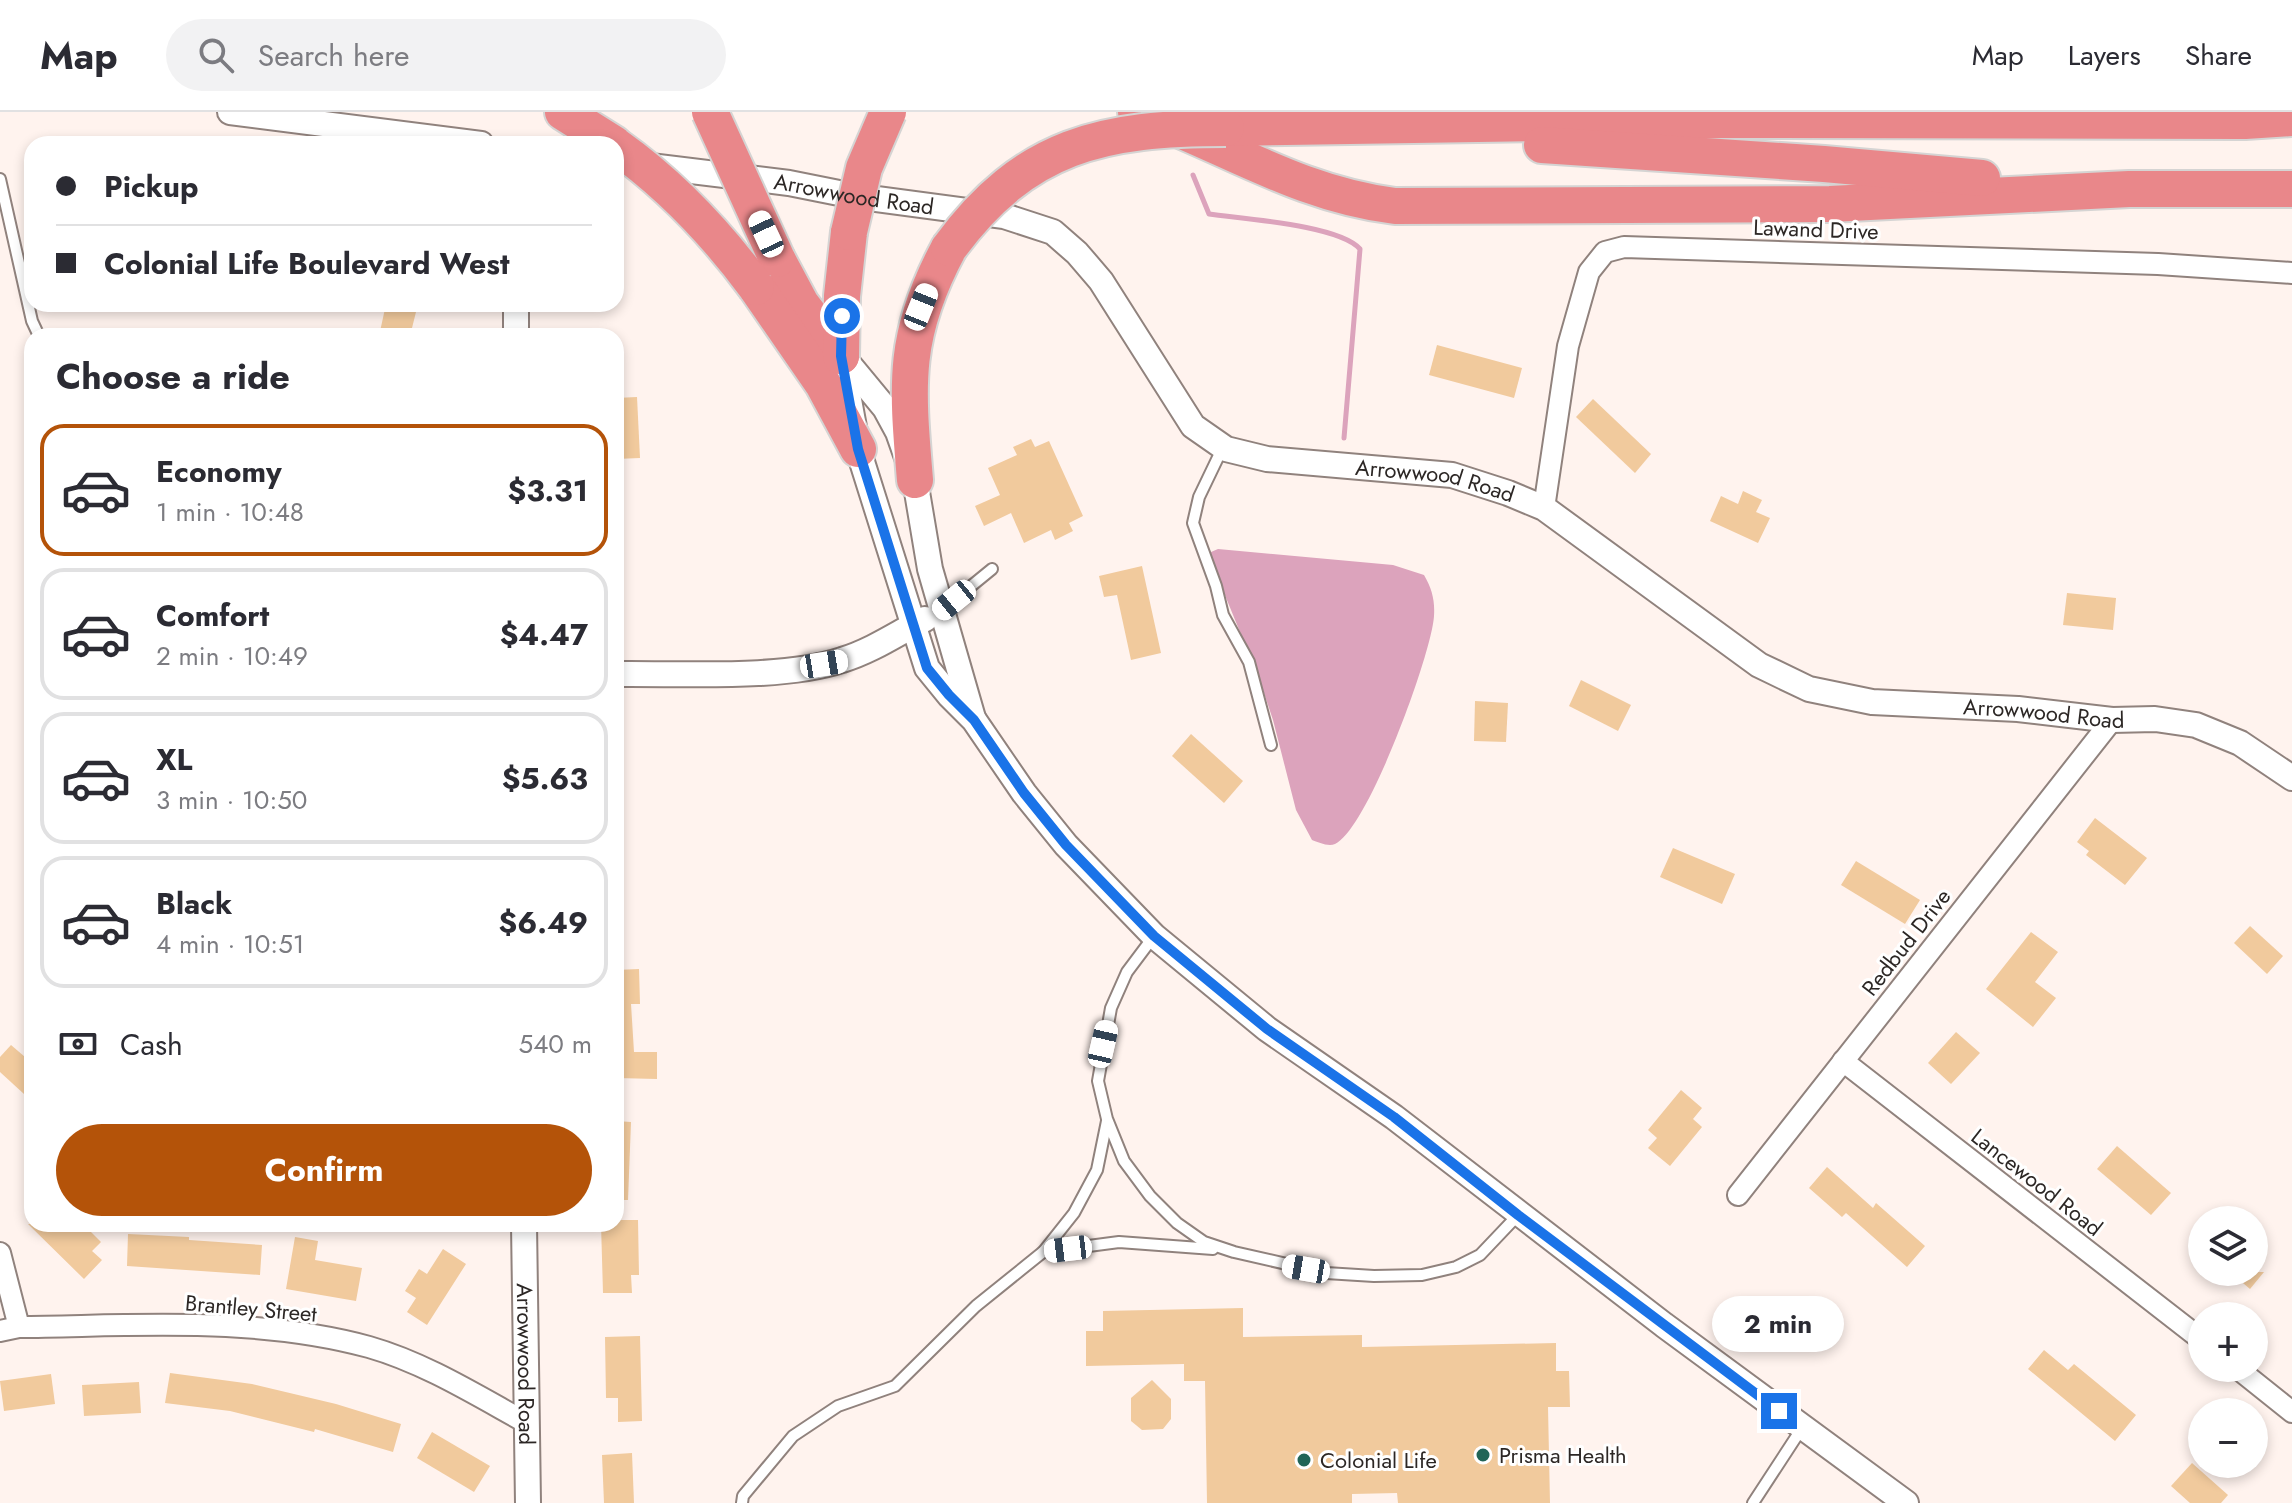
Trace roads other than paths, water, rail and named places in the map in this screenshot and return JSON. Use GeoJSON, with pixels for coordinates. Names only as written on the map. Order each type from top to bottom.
{"type":"FeatureCollection","features":[{"type":"Feature","properties":{"kind":"highway"},"geometry":{"type":"LineString","coordinates":[[563,112],[601,136]]}},
{"type":"Feature","properties":{"kind":"highway"},"geometry":{"type":"LineString","coordinates":[[710,112],[766,273],[858,449]]}},
{"type":"Feature","properties":{"kind":"highway"},"geometry":{"type":"LineString","coordinates":[[841,356],[842,296],[849,232],[864,168],[888,112]]}},
{"type":"Feature","properties":{"kind":"highway"},"geometry":{"type":"LineString","coordinates":[[1136,112],[1190,132],[1296,183],[1336,195],[1395,206],[1830,204],[2129,189],[2292,189]]}},
{"type":"Feature","properties":{"kind":"highway"},"geometry":{"type":"LineString","coordinates":[[915,480],[909,373],[921,307],[949,248],[983,205],[1034,165],[1066,149],[1131,132],[1168,128],[1722,120],[2245,121],[2292,118]]}},
{"type":"Feature","properties":{"kind":"highway"},"geometry":{"type":"LineString","coordinates":[[1289,127],[1824,164],[2129,189]]}},
{"type":"Feature","properties":{"kind":"highway"},"geometry":{"type":"LineString","coordinates":[[624,152],[685,202],[728,249],[766,273],[801,304],[841,356]]}},
{"type":"Feature","properties":{"kind":"street"},"geometry":{"type":"LineString","coordinates":[[230,112],[418,136]]}},
{"type":"Feature","properties":{"kind":"street","name":"Arrowwood Road"},"geometry":{"type":"LineString","coordinates":[[624,163],[789,183],[854,196],[1004,216],[1053,232],[1077,253],[1101,281],[1193,426],[1223,447],[1267,459],[1452,475],[1508,493],[1544,508],[1759,665],[1809,689],[1872,702],[2018,709],[2112,720],[2155,719],[2196,725],[2240,743],[2292,778]]}},
{"type":"Feature","properties":{"kind":"street","name":"Lawand Drive"},"geometry":{"type":"LineString","coordinates":[[1544,508],[1568,346],[1589,272],[1605,252],[1624,247],[1785,251],[2158,264],[2292,273]]}},
{"type":"Feature","properties":{"kind":"street"},"geometry":{"type":"LineString","coordinates":[[841,356],[858,449],[927,668],[974,720],[1024,793],[1066,845],[1154,936],[1267,1029],[1394,1117],[1518,1215],[1906,1503]]}},
{"type":"Feature","properties":{"kind":"street"},"geometry":{"type":"LineString","coordinates":[[841,356],[885,408],[898,432],[915,480],[921,527],[941,611],[974,720]]}},
{"type":"Feature","properties":{"kind":"street"},"geometry":{"type":"LineString","coordinates":[[624,674],[771,671],[841,661],[941,611]]}},
{"type":"Feature","properties":{"kind":"street","name":"Redbud Drive"},"geometry":{"type":"LineString","coordinates":[[1738,1195],[2112,720]]}},
{"type":"Feature","properties":{"kind":"street","name":"Lancewood Road"},"geometry":{"type":"LineString","coordinates":[[1843,1061],[2188,1329]]}},
{"type":"Feature","properties":{"kind":"street","name":"Arrowwood Road"},"geometry":{"type":"LineString","coordinates":[[524,1232],[528,1503]]}},
{"type":"Feature","properties":{"kind":"street"},"geometry":{"type":"LineString","coordinates":[[0,1253],[9,1329]]}},
{"type":"Feature","properties":{"kind":"street","name":"Brantley Street"},"geometry":{"type":"LineString","coordinates":[[9,1329],[216,1325],[291,1331],[369,1347],[425,1368],[527,1423]]}},
{"type":"Feature","properties":{"kind":"street"},"geometry":{"type":"LineString","coordinates":[[2254,1382],[2292,1412]]}},
{"type":"Feature","properties":{"kind":"lane"},"geometry":{"type":"LineString","coordinates":[[0,179],[24,286]]}},
{"type":"Feature","properties":{"kind":"lane"},"geometry":{"type":"LineString","coordinates":[[1223,447],[1199,497],[1193,523],[1223,615],[1249,662],[1271,745]]}},
{"type":"Feature","properties":{"kind":"lane"},"geometry":{"type":"LineString","coordinates":[[941,611],[992,569]]}},
{"type":"Feature","properties":{"kind":"lane"},"geometry":{"type":"LineString","coordinates":[[1154,936],[1127,972],[1111,1008],[1098,1081],[1107,1119],[1124,1161],[1177,1223],[1204,1242],[1326,1273],[1422,1275],[1456,1267],[1480,1255],[1518,1215]]}},
{"type":"Feature","properties":{"kind":"lane"},"geometry":{"type":"LineString","coordinates":[[742,1503],[743,1496],[793,1436],[838,1406],[895,1386],[976,1306],[1043,1252],[1074,1213],[1097,1170],[1107,1119]]}},
{"type":"Feature","properties":{"kind":"lane"},"geometry":{"type":"LineString","coordinates":[[1043,1252],[1119,1242],[1234,1252]]}},
{"type":"Feature","properties":{"kind":"lane"},"geometry":{"type":"LineString","coordinates":[[1753,1503],[1802,1428]]}},
{"type":"Feature","properties":{"kind":"waterway"},"geometry":{"type":"LineString","coordinates":[[1193,175],[1209,214],[1312,229],[1349,241],[1360,249],[1344,438]]}},
{"type":"Feature","properties":{"kind":"place","name":"Prisma Health"},"geometry":{"type":"Point","coordinates":[1483,1455]}},
{"type":"Feature","properties":{"kind":"place","name":"Colonial Life"},"geometry":{"type":"Point","coordinates":[1304,1460]}}]}
